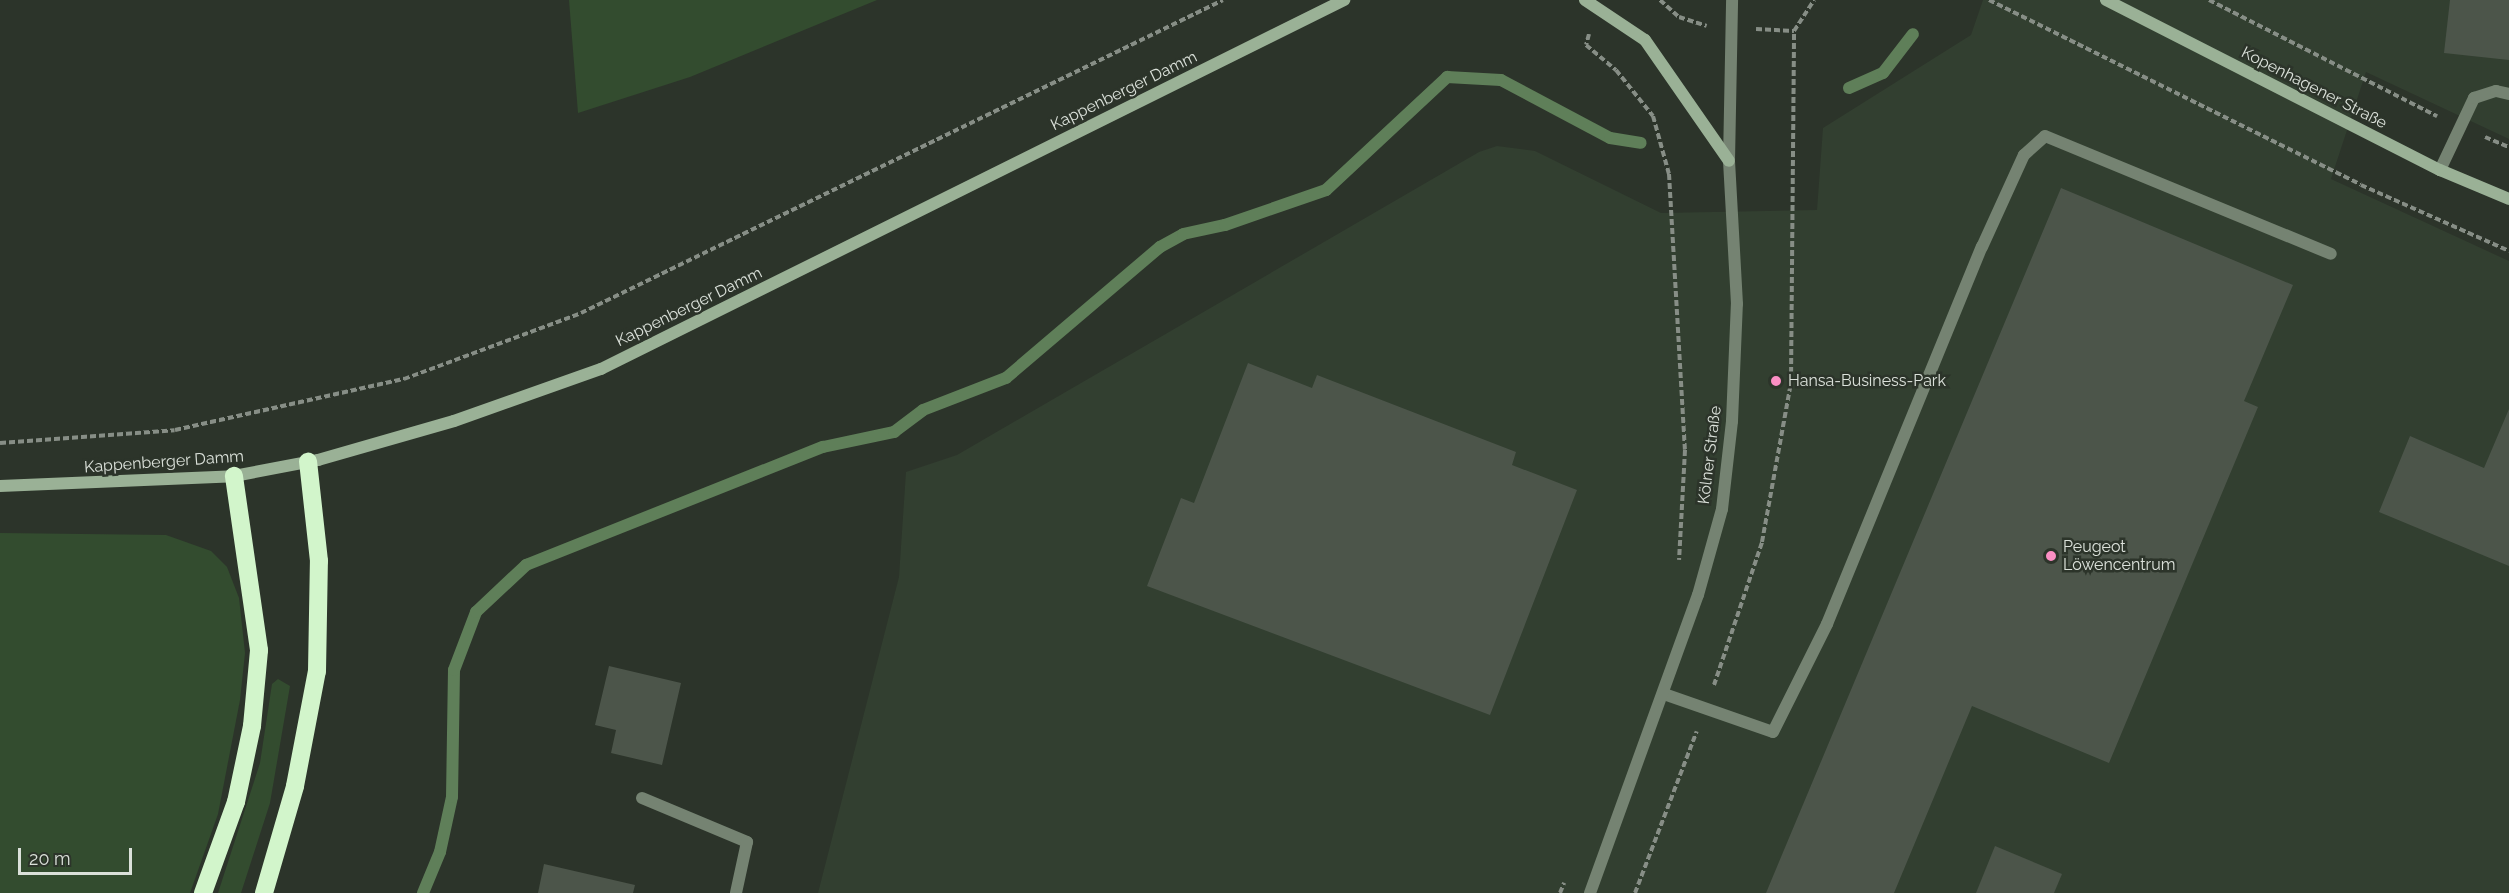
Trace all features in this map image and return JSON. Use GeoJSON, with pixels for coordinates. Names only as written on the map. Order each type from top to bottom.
{"type":"FeatureCollection","features":[{"type":"Feature","properties":{"kind":"highway"},"geometry":{"type":"LineString","coordinates":[[264,893],[295,786],[317,671],[319,561],[308,462]]}},
{"type":"Feature","properties":{"kind":"highway"},"geometry":{"type":"LineString","coordinates":[[203,893],[236,802],[252,726],[259,650],[234,476]]}},
{"type":"Feature","properties":{"kind":"main road","name":"Kappenberger Damm"},"geometry":{"type":"LineString","coordinates":[[0,486],[234,476],[308,462],[454,421],[602,369],[1344,0]]}},
{"type":"Feature","properties":{"kind":"main road"},"geometry":{"type":"LineString","coordinates":[[1585,0],[1645,40],[1729,161]]}},
{"type":"Feature","properties":{"kind":"main road","name":"Kopenhagener Straße"},"geometry":{"type":"LineString","coordinates":[[2106,0],[2440,170],[2509,199]]}},
{"type":"Feature","properties":{"kind":"street","name":"Kölner Straße"},"geometry":{"type":"LineString","coordinates":[[1590,893],[1664,694],[1722,509],[1732,421],[1737,304],[1729,161],[1732,0]]}},
{"type":"Feature","properties":{"kind":"street"},"geometry":{"type":"LineString","coordinates":[[2440,170],[2474,98],[2496,91],[2509,94]]}},
{"type":"Feature","properties":{"kind":"street"},"geometry":{"type":"LineString","coordinates":[[1664,694],[1773,732],[1827,624],[1991,227],[2024,155],[2045,136],[2331,254]]}},
{"type":"Feature","properties":{"kind":"street"},"geometry":{"type":"LineString","coordinates":[[642,798],[747,842],[735,893]]}},
{"type":"Feature","properties":{"kind":"path"},"geometry":{"type":"LineString","coordinates":[[0,443],[175,429],[404,379],[581,314],[1223,0]]}},
{"type":"Feature","properties":{"kind":"path"},"geometry":{"type":"LineString","coordinates":[[1660,0],[1693,25],[1794,31],[1815,0]]}},
{"type":"Feature","properties":{"kind":"path"},"geometry":{"type":"LineString","coordinates":[[1989,0],[2361,185],[2509,251]]}},
{"type":"Feature","properties":{"kind":"path"},"geometry":{"type":"LineString","coordinates":[[2210,0],[2460,126],[2509,147]]}},
{"type":"Feature","properties":{"kind":"path"},"geometry":{"type":"LineString","coordinates":[[1603,10],[1586,45],[1616,70],[1653,116],[1670,174],[1685,450],[1677,566]]}},
{"type":"Feature","properties":{"kind":"path"},"geometry":{"type":"LineString","coordinates":[[1560,893],[1568,871]]}},
{"type":"Feature","properties":{"kind":"shaded area","name":"Hansa-Business-Park"},"geometry":{"type":"Polygon","coordinates":[[[1983,0],[2509,0],[2509,139],[2366,72],[2331,179],[2509,261],[2509,893],[818,893],[899,577],[906,472],[957,455],[1479,152],[1497,146],[1535,151],[1661,213],[1817,210],[1823,128],[1971,35],[1983,0]]]}},
{"type":"Feature","properties":{"kind":"green space"},"geometry":{"type":"Polygon","coordinates":[[[569,0],[877,0],[690,77],[578,113],[569,0]]]}},
{"type":"Feature","properties":{"kind":"green space"},"geometry":{"type":"Polygon","coordinates":[[[0,533],[166,535],[211,551],[227,567],[239,598],[245,653],[240,700],[218,814],[190,893],[0,893],[0,533]]]}},
{"type":"Feature","properties":{"kind":"green space"},"geometry":{"type":"Polygon","coordinates":[[[278,679],[290,686],[270,803],[241,893],[218,893],[260,763],[272,684],[278,679]]]}},
{"type":"Feature","properties":{"kind":"building"},"geometry":{"type":"Polygon","coordinates":[[[2450,0],[2509,0],[2509,60],[2444,53],[2450,0]]]}},
{"type":"Feature","properties":{"kind":"building","name":"Peugeot Löwencentrum"},"geometry":{"type":"Polygon","coordinates":[[[2061,188],[2293,285],[2244,401],[2258,407],[2109,763],[1972,706],[1894,893],[1766,893],[2061,188]]]}},
{"type":"Feature","properties":{"kind":"building"},"geometry":{"type":"Polygon","coordinates":[[[1248,363],[1312,388],[1317,375],[1516,452],[1512,465],[1577,490],[1490,715],[1147,586],[1181,498],[1194,503],[1248,363]]]}},
{"type":"Feature","properties":{"kind":"building"},"geometry":{"type":"Polygon","coordinates":[[[2509,409],[2509,566],[2379,512],[2410,436],[2484,468],[2509,409]]]}},
{"type":"Feature","properties":{"kind":"building"},"geometry":{"type":"Polygon","coordinates":[[[609,666],[681,683],[662,765],[611,753],[616,730],[595,725],[609,666]]]}},
{"type":"Feature","properties":{"kind":"building"},"geometry":{"type":"Polygon","coordinates":[[[1995,846],[2062,874],[2054,893],[1976,893],[1995,846]]]}},
{"type":"Feature","properties":{"kind":"building"},"geometry":{"type":"Polygon","coordinates":[[[544,864],[635,885],[633,893],[538,893],[544,864]]]}},
{"type":"Feature","properties":{"kind":"waterway"},"geometry":{"type":"LineString","coordinates":[[1849,88],[1883,73],[1913,34]]}},
{"type":"Feature","properties":{"kind":"waterway"},"geometry":{"type":"LineString","coordinates":[[423,893],[440,852],[452,797],[454,670],[476,612],[526,565],[823,447],[894,432],[923,410],[1006,378],[1160,247],[1183,234],[1225,225],[1326,190],[1447,77],[1501,80],[1610,138],[1641,143]]}},
{"type":"Feature","properties":{"kind":"place","name":"Hansa-Business-Park"},"geometry":{"type":"Point","coordinates":[1776,381]}},
{"type":"Feature","properties":{"kind":"place","name":"Peugeot Löwencentrum"},"geometry":{"type":"Point","coordinates":[2051,556]}}]}
